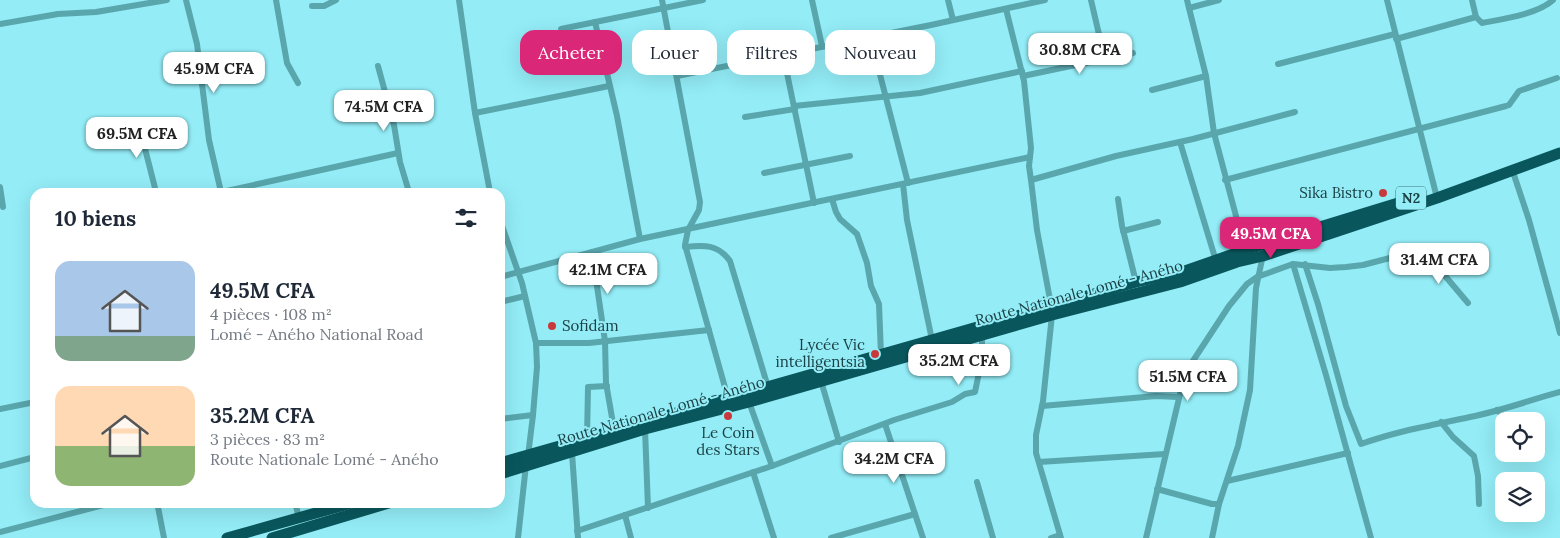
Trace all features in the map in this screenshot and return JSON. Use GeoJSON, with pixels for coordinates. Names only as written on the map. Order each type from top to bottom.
{"type":"FeatureCollection","features":[{"type":"Feature","properties":{"kind":"highway","name":"N2"},"geometry":{"type":"LineString","coordinates":[[1262,251],[1274,252],[1299,244],[1560,146]]}},
{"type":"Feature","properties":{"kind":"highway","name":"N2"},"geometry":{"type":"LineString","coordinates":[[1262,251],[1560,153]]}},
{"type":"Feature","properties":{"kind":"highway","name":"Route Nationale Lomé - Aného"},"geometry":{"type":"LineString","coordinates":[[505,473],[645,430],[982,335],[1136,282],[1182,272],[1245,250],[1262,251]]}},
{"type":"Feature","properties":{"kind":"highway","name":"Route Nationale Lomé - Aného"},"geometry":{"type":"LineString","coordinates":[[505,461],[932,340],[1051,310],[1180,282],[1262,251]]}},
{"type":"Feature","properties":{"kind":"highway"},"geometry":{"type":"LineString","coordinates":[[227,538],[334,508]]}},
{"type":"Feature","properties":{"kind":"highway"},"geometry":{"type":"LineString","coordinates":[[275,538],[372,508]]}},
{"type":"Feature","properties":{"kind":"street"},"geometry":{"type":"LineString","coordinates":[[0,24],[58,14],[96,12],[167,0]]}},
{"type":"Feature","properties":{"kind":"street"},"geometry":{"type":"LineString","coordinates":[[186,0],[196,44],[210,140],[221,188]]}},
{"type":"Feature","properties":{"kind":"street"},"geometry":{"type":"LineString","coordinates":[[276,0],[287,63],[298,82]]}},
{"type":"Feature","properties":{"kind":"street"},"geometry":{"type":"LineString","coordinates":[[312,6],[324,6],[336,0]]}},
{"type":"Feature","properties":{"kind":"street"},"geometry":{"type":"LineString","coordinates":[[459,0],[475,114],[489,188]]}},
{"type":"Feature","properties":{"kind":"street"},"geometry":{"type":"LineString","coordinates":[[662,0],[700,202],[699,210],[688,230],[685,247],[728,398]]}},
{"type":"Feature","properties":{"kind":"street"},"geometry":{"type":"LineString","coordinates":[[561,29],[703,0]]}},
{"type":"Feature","properties":{"kind":"street"},"geometry":{"type":"LineString","coordinates":[[812,0],[822,46]]}},
{"type":"Feature","properties":{"kind":"street"},"geometry":{"type":"LineString","coordinates":[[948,0],[953,20]]}},
{"type":"Feature","properties":{"kind":"street"},"geometry":{"type":"LineString","coordinates":[[901,30],[1006,9],[1013,4],[1045,0]]}},
{"type":"Feature","properties":{"kind":"street"},"geometry":{"type":"LineString","coordinates":[[1091,0],[1105,60]]}},
{"type":"Feature","properties":{"kind":"street"},"geometry":{"type":"LineString","coordinates":[[1187,0],[1206,76],[1214,133],[1245,250]]}},
{"type":"Feature","properties":{"kind":"street"},"geometry":{"type":"LineString","coordinates":[[1189,8],[1219,0]]}},
{"type":"Feature","properties":{"kind":"street"},"geometry":{"type":"LineString","coordinates":[[1387,0],[1436,194]]}},
{"type":"Feature","properties":{"kind":"street"},"geometry":{"type":"LineString","coordinates":[[1472,0],[1476,17],[1482,24],[1526,13],[1554,0]]}},
{"type":"Feature","properties":{"kind":"street"},"geometry":{"type":"LineString","coordinates":[[1006,9],[1023,74],[1031,148],[1031,180],[1037,230],[1051,310],[1042,406],[1036,444],[1039,462],[1061,537],[1051,538]]}},
{"type":"Feature","properties":{"kind":"street"},"geometry":{"type":"LineString","coordinates":[[1278,64],[1476,17]]}},
{"type":"Feature","properties":{"kind":"street"},"geometry":{"type":"LineString","coordinates":[[595,22],[617,116],[640,239]]}},
{"type":"Feature","properties":{"kind":"street"},"geometry":{"type":"LineString","coordinates":[[815,47],[825,45]]}},
{"type":"Feature","properties":{"kind":"street"},"geometry":{"type":"LineString","coordinates":[[745,117],[794,108],[920,93],[1105,60],[1132,53]]}},
{"type":"Feature","properties":{"kind":"street"},"geometry":{"type":"LineString","coordinates":[[378,66],[394,125],[398,153],[408,188]]}},
{"type":"Feature","properties":{"kind":"street"},"geometry":{"type":"LineString","coordinates":[[677,76],[727,66]]}},
{"type":"Feature","properties":{"kind":"street"},"geometry":{"type":"LineString","coordinates":[[787,75],[814,203]]}},
{"type":"Feature","properties":{"kind":"street"},"geometry":{"type":"LineString","coordinates":[[880,75],[906,183],[907,220],[932,340]]}},
{"type":"Feature","properties":{"kind":"street"},"geometry":{"type":"LineString","coordinates":[[1152,90],[1206,76]]}},
{"type":"Feature","properties":{"kind":"street"},"geometry":{"type":"LineString","coordinates":[[1226,180],[1506,106],[1509,105],[1519,91],[1557,78]]}},
{"type":"Feature","properties":{"kind":"street"},"geometry":{"type":"LineString","coordinates":[[475,114],[609,86]]}},
{"type":"Feature","properties":{"kind":"street"},"geometry":{"type":"LineString","coordinates":[[1031,180],[1116,156],[1180,142],[1295,112]]}},
{"type":"Feature","properties":{"kind":"street"},"geometry":{"type":"LineString","coordinates":[[138,121],[155,188]]}},
{"type":"Feature","properties":{"kind":"street"},"geometry":{"type":"LineString","coordinates":[[1180,142],[1216,261]]}},
{"type":"Feature","properties":{"kind":"street"},"geometry":{"type":"LineString","coordinates":[[240,188],[398,153]]}},
{"type":"Feature","properties":{"kind":"street"},"geometry":{"type":"LineString","coordinates":[[764,173],[850,156]]}},
{"type":"Feature","properties":{"kind":"street"},"geometry":{"type":"LineString","coordinates":[[505,276],[640,239],[1030,157]]}},
{"type":"Feature","properties":{"kind":"street"},"geometry":{"type":"LineString","coordinates":[[1512,169],[1529,220],[1560,333]]}},
{"type":"Feature","properties":{"kind":"street"},"geometry":{"type":"LineString","coordinates":[[0,187],[4,207]]}},
{"type":"Feature","properties":{"kind":"street"},"geometry":{"type":"LineString","coordinates":[[832,199],[840,219],[857,234],[867,263],[871,286],[879,304],[881,355]]}},
{"type":"Feature","properties":{"kind":"street"},"geometry":{"type":"LineString","coordinates":[[1118,199],[1136,282]]}},
{"type":"Feature","properties":{"kind":"street"},"geometry":{"type":"LineString","coordinates":[[1124,231],[1158,222]]}},
{"type":"Feature","properties":{"kind":"street"},"geometry":{"type":"LineString","coordinates":[[505,235],[525,296],[536,343],[537,367],[533,415],[525,467],[518,538]]}},
{"type":"Feature","properties":{"kind":"street"},"geometry":{"type":"LineString","coordinates":[[685,247],[703,245],[717,248],[730,261],[768,387]]}},
{"type":"Feature","properties":{"kind":"street"},"geometry":{"type":"LineString","coordinates":[[1146,538],[1185,373],[1239,293],[1257,276],[1293,264],[1330,268],[1363,265],[1428,248],[1437,252],[1446,277],[1468,303]]}},
{"type":"Feature","properties":{"kind":"street"},"geometry":{"type":"LineString","coordinates":[[1212,538],[1219,504],[1240,439],[1250,390],[1257,276],[1262,251]]}},
{"type":"Feature","properties":{"kind":"street"},"geometry":{"type":"LineString","coordinates":[[592,252],[605,341],[607,386],[614,429]]}},
{"type":"Feature","properties":{"kind":"street"},"geometry":{"type":"LineString","coordinates":[[1293,264],[1348,453],[1370,538]]}},
{"type":"Feature","properties":{"kind":"street"},"geometry":{"type":"LineString","coordinates":[[1305,264],[1346,406],[1361,444],[1386,435],[1471,417],[1560,392]]}},
{"type":"Feature","properties":{"kind":"street"},"geometry":{"type":"LineString","coordinates":[[505,301],[525,296]]}},
{"type":"Feature","properties":{"kind":"street"},"geometry":{"type":"LineString","coordinates":[[536,343],[589,343],[709,330]]}},
{"type":"Feature","properties":{"kind":"street"},"geometry":{"type":"LineString","coordinates":[[572,453],[577,534],[625,515],[772,466],[885,424],[952,402],[965,394],[975,392],[982,358],[982,335]]}},
{"type":"Feature","properties":{"kind":"street"},"geometry":{"type":"LineString","coordinates":[[821,381],[839,442]]}},
{"type":"Feature","properties":{"kind":"street"},"geometry":{"type":"LineString","coordinates":[[588,438],[588,387],[607,386]]}},
{"type":"Feature","properties":{"kind":"street"},"geometry":{"type":"LineString","coordinates":[[1042,406],[1156,396],[1178,397]]}},
{"type":"Feature","properties":{"kind":"street"},"geometry":{"type":"LineString","coordinates":[[749,402],[772,466]]}},
{"type":"Feature","properties":{"kind":"street"},"geometry":{"type":"LineString","coordinates":[[0,409],[30,403]]}},
{"type":"Feature","properties":{"kind":"street"},"geometry":{"type":"LineString","coordinates":[[505,418],[533,415]]}},
{"type":"Feature","properties":{"kind":"street"},"geometry":{"type":"LineString","coordinates":[[1441,422],[1453,437],[1474,456],[1478,476],[1479,504]]}},
{"type":"Feature","properties":{"kind":"street"},"geometry":{"type":"LineString","coordinates":[[885,424],[923,538]]}},
{"type":"Feature","properties":{"kind":"street"},"geometry":{"type":"LineString","coordinates":[[645,430],[648,508]]}},
{"type":"Feature","properties":{"kind":"street"},"geometry":{"type":"LineString","coordinates":[[1227,481],[1348,453]]}},
{"type":"Feature","properties":{"kind":"street"},"geometry":{"type":"LineString","coordinates":[[1039,462],[1165,454]]}},
{"type":"Feature","properties":{"kind":"street"},"geometry":{"type":"LineString","coordinates":[[0,466],[30,458]]}},
{"type":"Feature","properties":{"kind":"street"},"geometry":{"type":"LineString","coordinates":[[753,472],[774,538]]}},
{"type":"Feature","properties":{"kind":"street"},"geometry":{"type":"LineString","coordinates":[[977,482],[993,538]]}},
{"type":"Feature","properties":{"kind":"street"},"geometry":{"type":"LineString","coordinates":[[1158,489],[1212,504],[1219,504]]}},
{"type":"Feature","properties":{"kind":"street"},"geometry":{"type":"LineString","coordinates":[[0,532],[92,508]]}},
{"type":"Feature","properties":{"kind":"street"},"geometry":{"type":"LineString","coordinates":[[157,508],[164,538]]}},
{"type":"Feature","properties":{"kind":"street"},"geometry":{"type":"LineString","coordinates":[[297,508],[300,518]]}},
{"type":"Feature","properties":{"kind":"street"},"geometry":{"type":"LineString","coordinates":[[832,538],[855,535],[915,514]]}},
{"type":"Feature","properties":{"kind":"street"},"geometry":{"type":"LineString","coordinates":[[625,515],[632,538]]}},
{"type":"Feature","properties":{"kind":"place","name":"Sika Bistro"},"geometry":{"type":"Point","coordinates":[1383,193]}},
{"type":"Feature","properties":{"kind":"place","name":"Sofidam"},"geometry":{"type":"Point","coordinates":[552,326]}},
{"type":"Feature","properties":{"kind":"place","name":"Lycée Vic intelligentsia"},"geometry":{"type":"Point","coordinates":[875,354]}},
{"type":"Feature","properties":{"kind":"place","name":"Le Coin des Stars"},"geometry":{"type":"Point","coordinates":[728,416]}}]}
